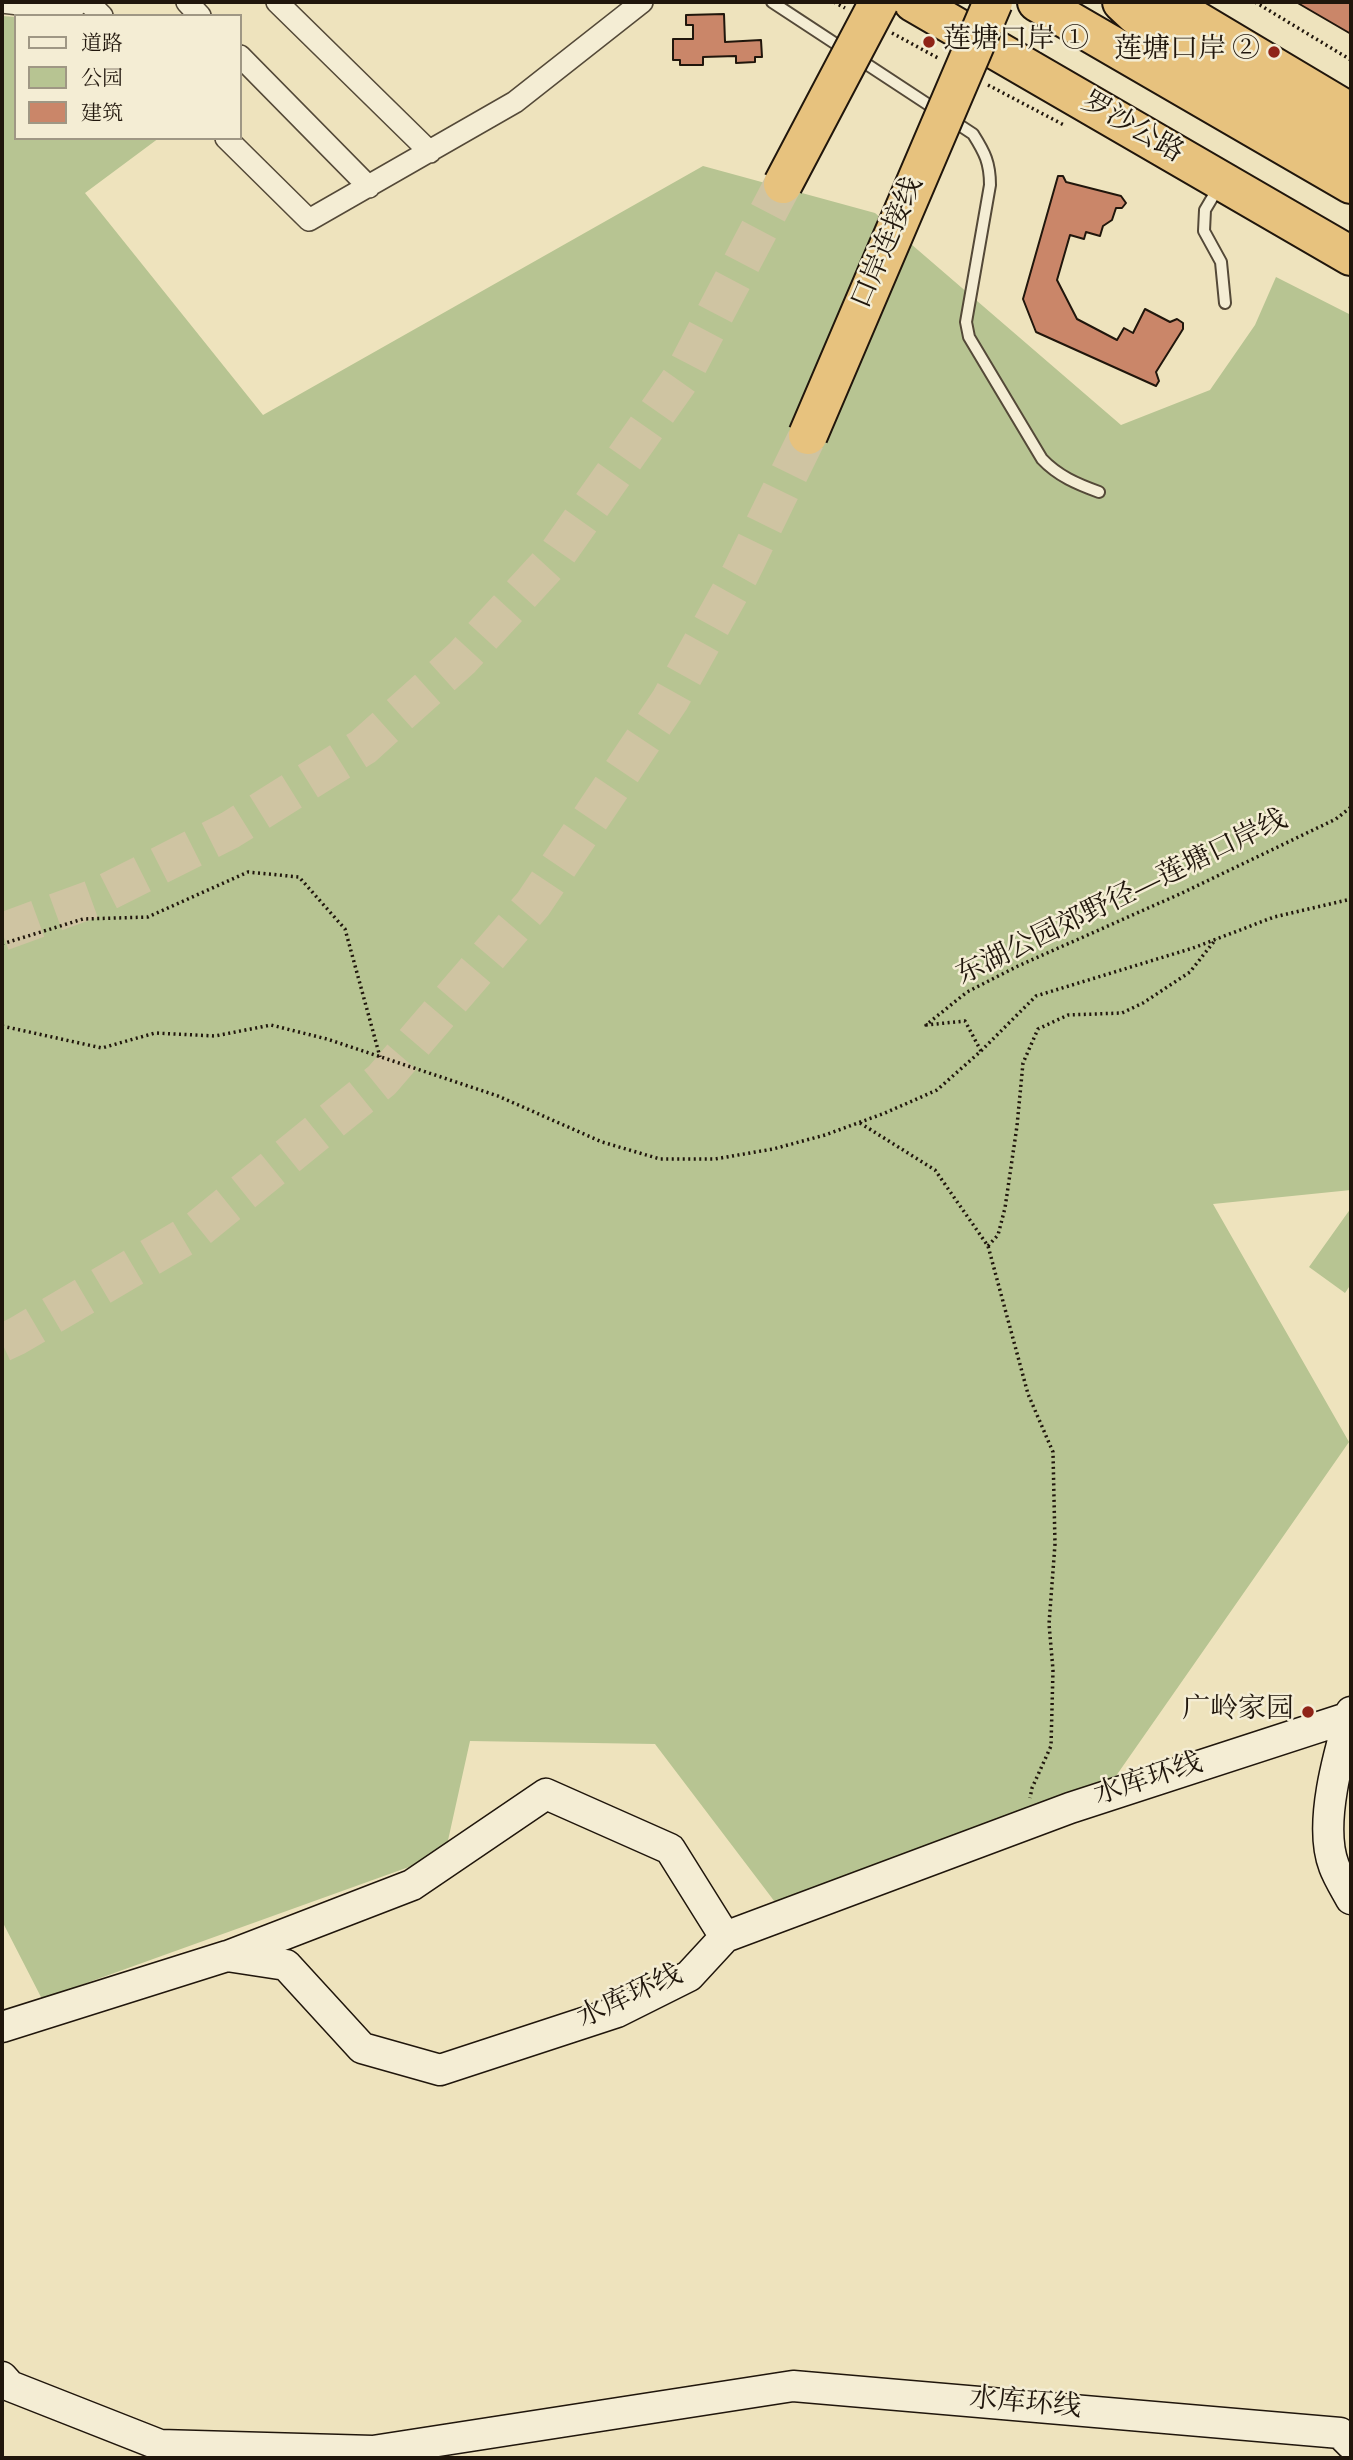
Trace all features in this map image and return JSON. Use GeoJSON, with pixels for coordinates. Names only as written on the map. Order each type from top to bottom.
{"type":"FeatureCollection","features":[{"type":"Feature","properties":{"kind":"highway","name":"罗沙公路"},"geometry":{"type":"LineString","coordinates":[[913,2],[1351,256]]}},
{"type":"Feature","properties":{"kind":"highway"},"geometry":{"type":"LineString","coordinates":[[965,65],[976,2]]}},
{"type":"Feature","properties":{"kind":"highway","name":"口岸连接线"},"geometry":{"type":"LineString","coordinates":[[808,435],[993,2]]}},
{"type":"Feature","properties":{"kind":"highway"},"geometry":{"type":"LineString","coordinates":[[1037,2],[1351,184]]}},
{"type":"Feature","properties":{"kind":"highway"},"geometry":{"type":"LineString","coordinates":[[1122,2],[1167,37],[1351,147]]}},
{"type":"Feature","properties":{"kind":"highway"},"geometry":{"type":"LineString","coordinates":[[1165,2],[1351,113]]}},
{"type":"Feature","properties":{"kind":"highway"},"geometry":{"type":"LineString","coordinates":[[783,184],[870,14]]}},
{"type":"Feature","properties":{"kind":"street"},"geometry":{"type":"LineString","coordinates":[[2,2],[71,10],[80,2]]}},
{"type":"Feature","properties":{"kind":"street"},"geometry":{"type":"LineString","coordinates":[[277,2],[430,152]]}},
{"type":"Feature","properties":{"kind":"street"},"geometry":{"type":"LineString","coordinates":[[228,140],[309,220],[515,102],[642,2]]}},
{"type":"Feature","properties":{"kind":"street"},"geometry":{"type":"LineString","coordinates":[[242,58],[369,187]]}},
{"type":"Feature","properties":{"kind":"street"},"geometry":{"type":"LineString","coordinates":[[1350,1714],[1332,1788],[1328,1830],[1333,1864],[1351,1899]]}},
{"type":"Feature","properties":{"kind":"street","name":"水库环线"},"geometry":{"type":"LineString","coordinates":[[2,2026],[228,1956],[286,1965],[362,2048],[440,2070],[617,2012],[689,1976],[725,1937],[1026,1824],[1350,1714]]}},
{"type":"Feature","properties":{"kind":"street"},"geometry":{"type":"LineString","coordinates":[[228,1956],[412,1885],[546,1794],[670,1849],[725,1937]]}},
{"type":"Feature","properties":{"kind":"street","name":"水库环线"},"geometry":{"type":"LineString","coordinates":[[2,2377],[10,2386],[160,2445],[373,2455],[793,2386],[1340,2433],[1351,2444]]}},
{"type":"Feature","properties":{"kind":"lane"},"geometry":{"type":"LineString","coordinates":[[772,2],[973,134],[990,167],[966,322],[969,338],[1042,459],[1064,477],[1098,492]]}},
{"type":"Feature","properties":{"kind":"lane"},"geometry":{"type":"LineString","coordinates":[[1222,183],[1205,209],[1204,231],[1221,262],[1225,303]]}},
{"type":"Feature","properties":{"kind":"path"},"geometry":{"type":"LineString","coordinates":[[834,2],[870,14],[965,65],[1069,128]]}},
{"type":"Feature","properties":{"kind":"path"},"geometry":{"type":"LineString","coordinates":[[1255,2],[1351,60]]}},
{"type":"Feature","properties":{"kind":"path","name":"东湖公园郊野径—莲塘口岸线"},"geometry":{"type":"LineString","coordinates":[[981,1051],[965,1021],[926,1025],[967,992],[1182,893],[1336,818],[1351,807]]}},
{"type":"Feature","properties":{"kind":"path"},"geometry":{"type":"LineString","coordinates":[[2,944],[83,919],[148,917],[248,872],[299,877],[345,929],[380,1057]]}},
{"type":"Feature","properties":{"kind":"path"},"geometry":{"type":"LineString","coordinates":[[2,1026],[102,1048],[155,1032],[215,1036],[271,1025],[327,1040],[498,1096],[601,1142],[660,1159],[715,1159],[773,1149],[885,1114],[937,1090],[1036,996],[1216,939],[1274,917],[1351,899]]}},
{"type":"Feature","properties":{"kind":"path"},"geometry":{"type":"LineString","coordinates":[[988,1246],[998,1235],[1005,1208],[1023,1063],[1038,1029],[1068,1015],[1122,1013],[1143,1003],[1190,972],[1216,939]]}},
{"type":"Feature","properties":{"kind":"path"},"geometry":{"type":"LineString","coordinates":[[859,1122],[934,1170],[988,1246],[1028,1394],[1053,1452],[1055,1544],[1049,1623],[1053,1670],[1051,1746],[1032,1788],[1026,1824]]}},
{"type":"Feature","properties":{"kind":"green space"},"geometry":{"type":"Polygon","coordinates":[[[2,16],[14,17],[14,140],[156,140],[85,193],[263,415],[703,166],[875,213],[1121,425],[1210,390],[1255,325],[1276,277],[1351,315],[1351,1190],[1213,1204],[1349,1442],[1109,1786],[778,1906],[655,1744],[470,1741],[445,1854],[42,1999],[2,1921],[2,16]]]}},
{"type":"Feature","properties":{"kind":"green space"},"geometry":{"type":"Polygon","coordinates":[[[1351,1208],[1351,1284],[1345,1293],[1309,1267],[1351,1208]]]}},
{"type":"Feature","properties":{"kind":"building"},"geometry":{"type":"Polygon","coordinates":[[[1296,2],[1351,2],[1351,34],[1296,2]]]}},
{"type":"Feature","properties":{"kind":"building"},"geometry":{"type":"Polygon","coordinates":[[[724,14],[725,42],[761,40],[762,57],[755,57],[755,62],[736,63],[736,56],[703,57],[703,65],[680,65],[680,60],[673,60],[673,39],[693,39],[693,25],[686,25],[686,15],[724,14]]]}},
{"type":"Feature","properties":{"kind":"building"},"geometry":{"type":"Polygon","coordinates":[[[1058,176],[1063,176],[1066,182],[1121,196],[1126,203],[1122,208],[1116,208],[1112,220],[1103,226],[1100,236],[1086,232],[1084,239],[1070,235],[1057,280],[1077,319],[1117,340],[1124,328],[1133,333],[1145,309],[1170,322],[1177,319],[1183,323],[1183,329],[1156,372],[1159,381],[1156,386],[1036,332],[1023,299],[1058,176]]]}},
{"type":"Feature","properties":{"kind":"tunnel"},"geometry":{"type":"LineString","coordinates":[[2,932],[95,898],[230,830],[363,747],[462,658],[555,557],[682,377],[783,184]]}},
{"type":"Feature","properties":{"kind":"tunnel"},"geometry":{"type":"LineString","coordinates":[[2,1343],[198,1229],[382,1080],[533,904],[670,700],[740,574],[808,435]]}},
{"type":"Feature","properties":{"kind":"place","name":"莲塘口岸 ①"},"geometry":{"type":"Point","coordinates":[929,42]}},
{"type":"Feature","properties":{"kind":"place","name":"莲塘口岸 ②"},"geometry":{"type":"Point","coordinates":[1274,52]}},
{"type":"Feature","properties":{"kind":"place","name":"广岭家园"},"geometry":{"type":"Point","coordinates":[1308,1712]}}]}
